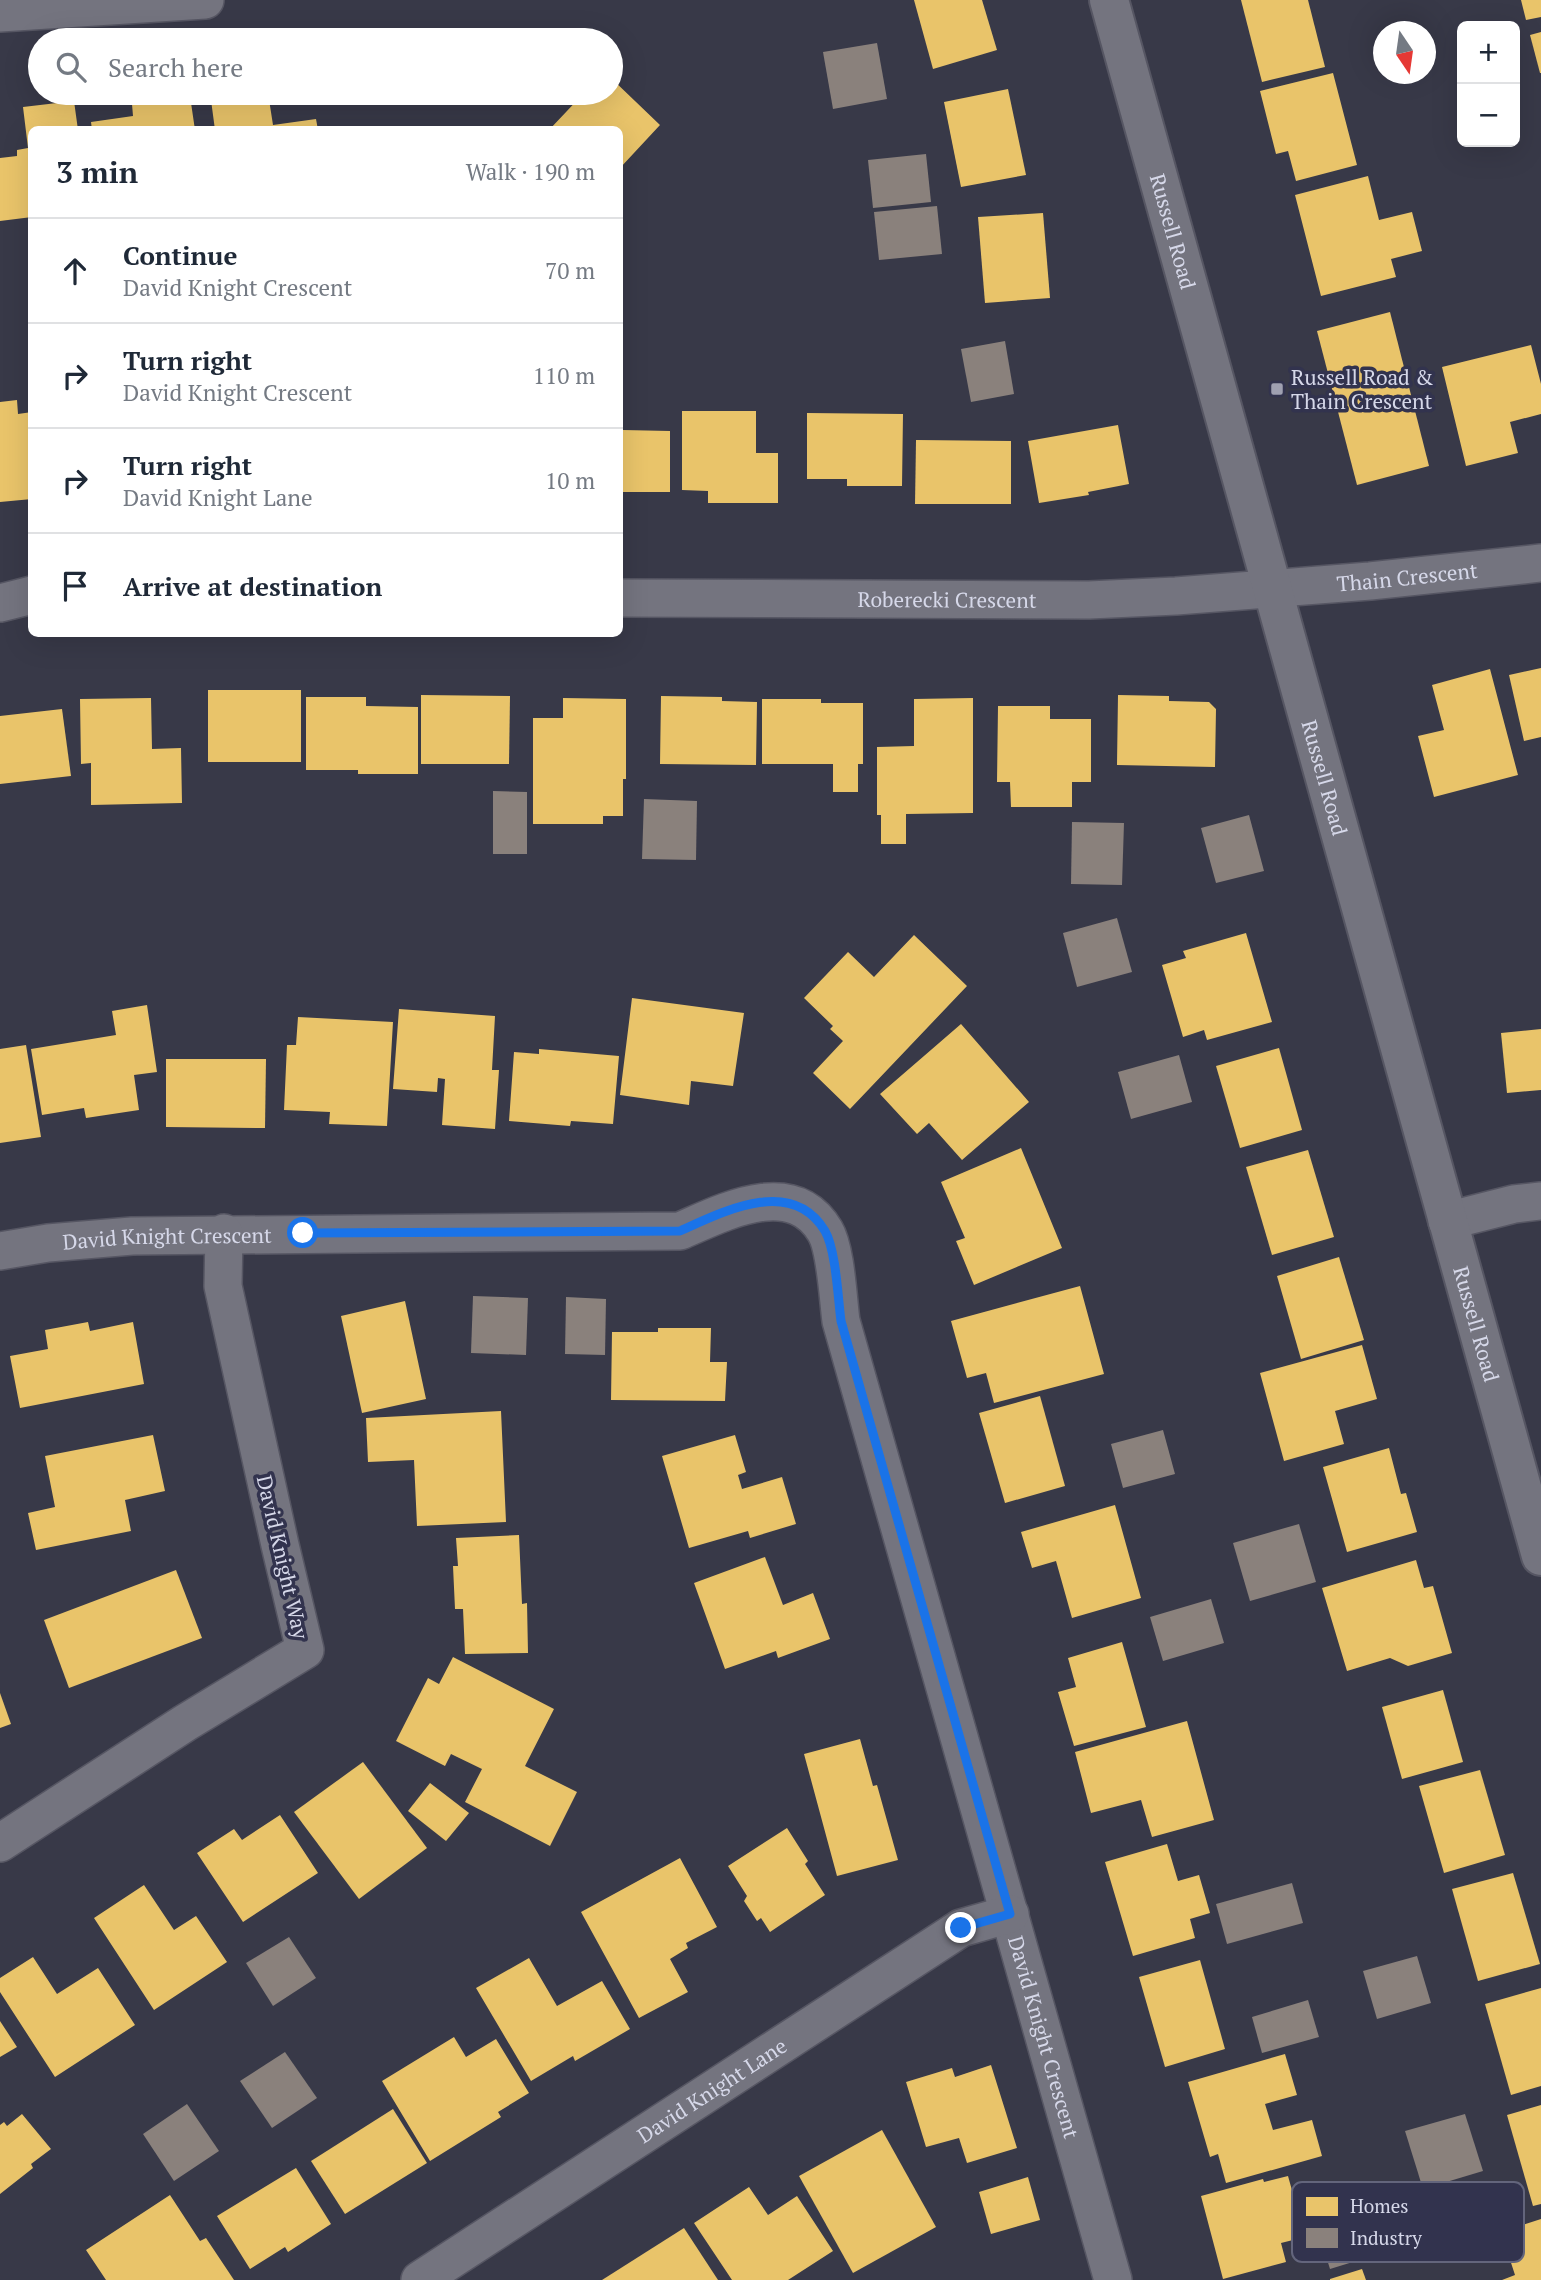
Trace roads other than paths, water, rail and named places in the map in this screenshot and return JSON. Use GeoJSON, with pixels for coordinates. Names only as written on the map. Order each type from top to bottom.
{"type":"FeatureCollection","features":[{"type":"Feature","properties":{"kind":"street"},"geometry":{"type":"LineString","coordinates":[[0,13],[205,0]]}},
{"type":"Feature","properties":{"kind":"street","name":"Russell Road"},"geometry":{"type":"LineString","coordinates":[[1109,0],[1541,1556]]}},
{"type":"Feature","properties":{"kind":"street","name":"Thain Crescent"},"geometry":{"type":"LineString","coordinates":[[1274,589],[1541,563]]}},
{"type":"Feature","properties":{"kind":"street","name":"Roberecki Crescent"},"geometry":{"type":"LineString","coordinates":[[623,598],[1089,600],[1274,589]]}},
{"type":"Feature","properties":{"kind":"street"},"geometry":{"type":"LineString","coordinates":[[0,603],[28,596]]}},
{"type":"Feature","properties":{"kind":"street"},"geometry":{"type":"LineString","coordinates":[[1447,1220],[1514,1204],[1541,1201]]}},
{"type":"Feature","properties":{"kind":"street","name":"David Knight Crescent"},"geometry":{"type":"LineString","coordinates":[[0,1251],[48,1243],[132,1236],[225,1233],[680,1231],[729,1209],[751,1203],[776,1202],[795,1205],[811,1216],[826,1232],[832,1254],[841,1321],[1113,2280]]}},
{"type":"Feature","properties":{"kind":"street","name":"David Knight Way"},"geometry":{"type":"LineString","coordinates":[[0,1843],[185,1723],[305,1650],[279,1545],[223,1286],[225,1233]]}},
{"type":"Feature","properties":{"kind":"street","name":"David Knight Lane"},"geometry":{"type":"LineString","coordinates":[[420,2280],[961,1928],[1010,1914]]}},
{"type":"Feature","properties":{"kind":"place","name":"Russell Road & Thain Crescent"},"geometry":{"type":"Point","coordinates":[1277,389]}}]}
